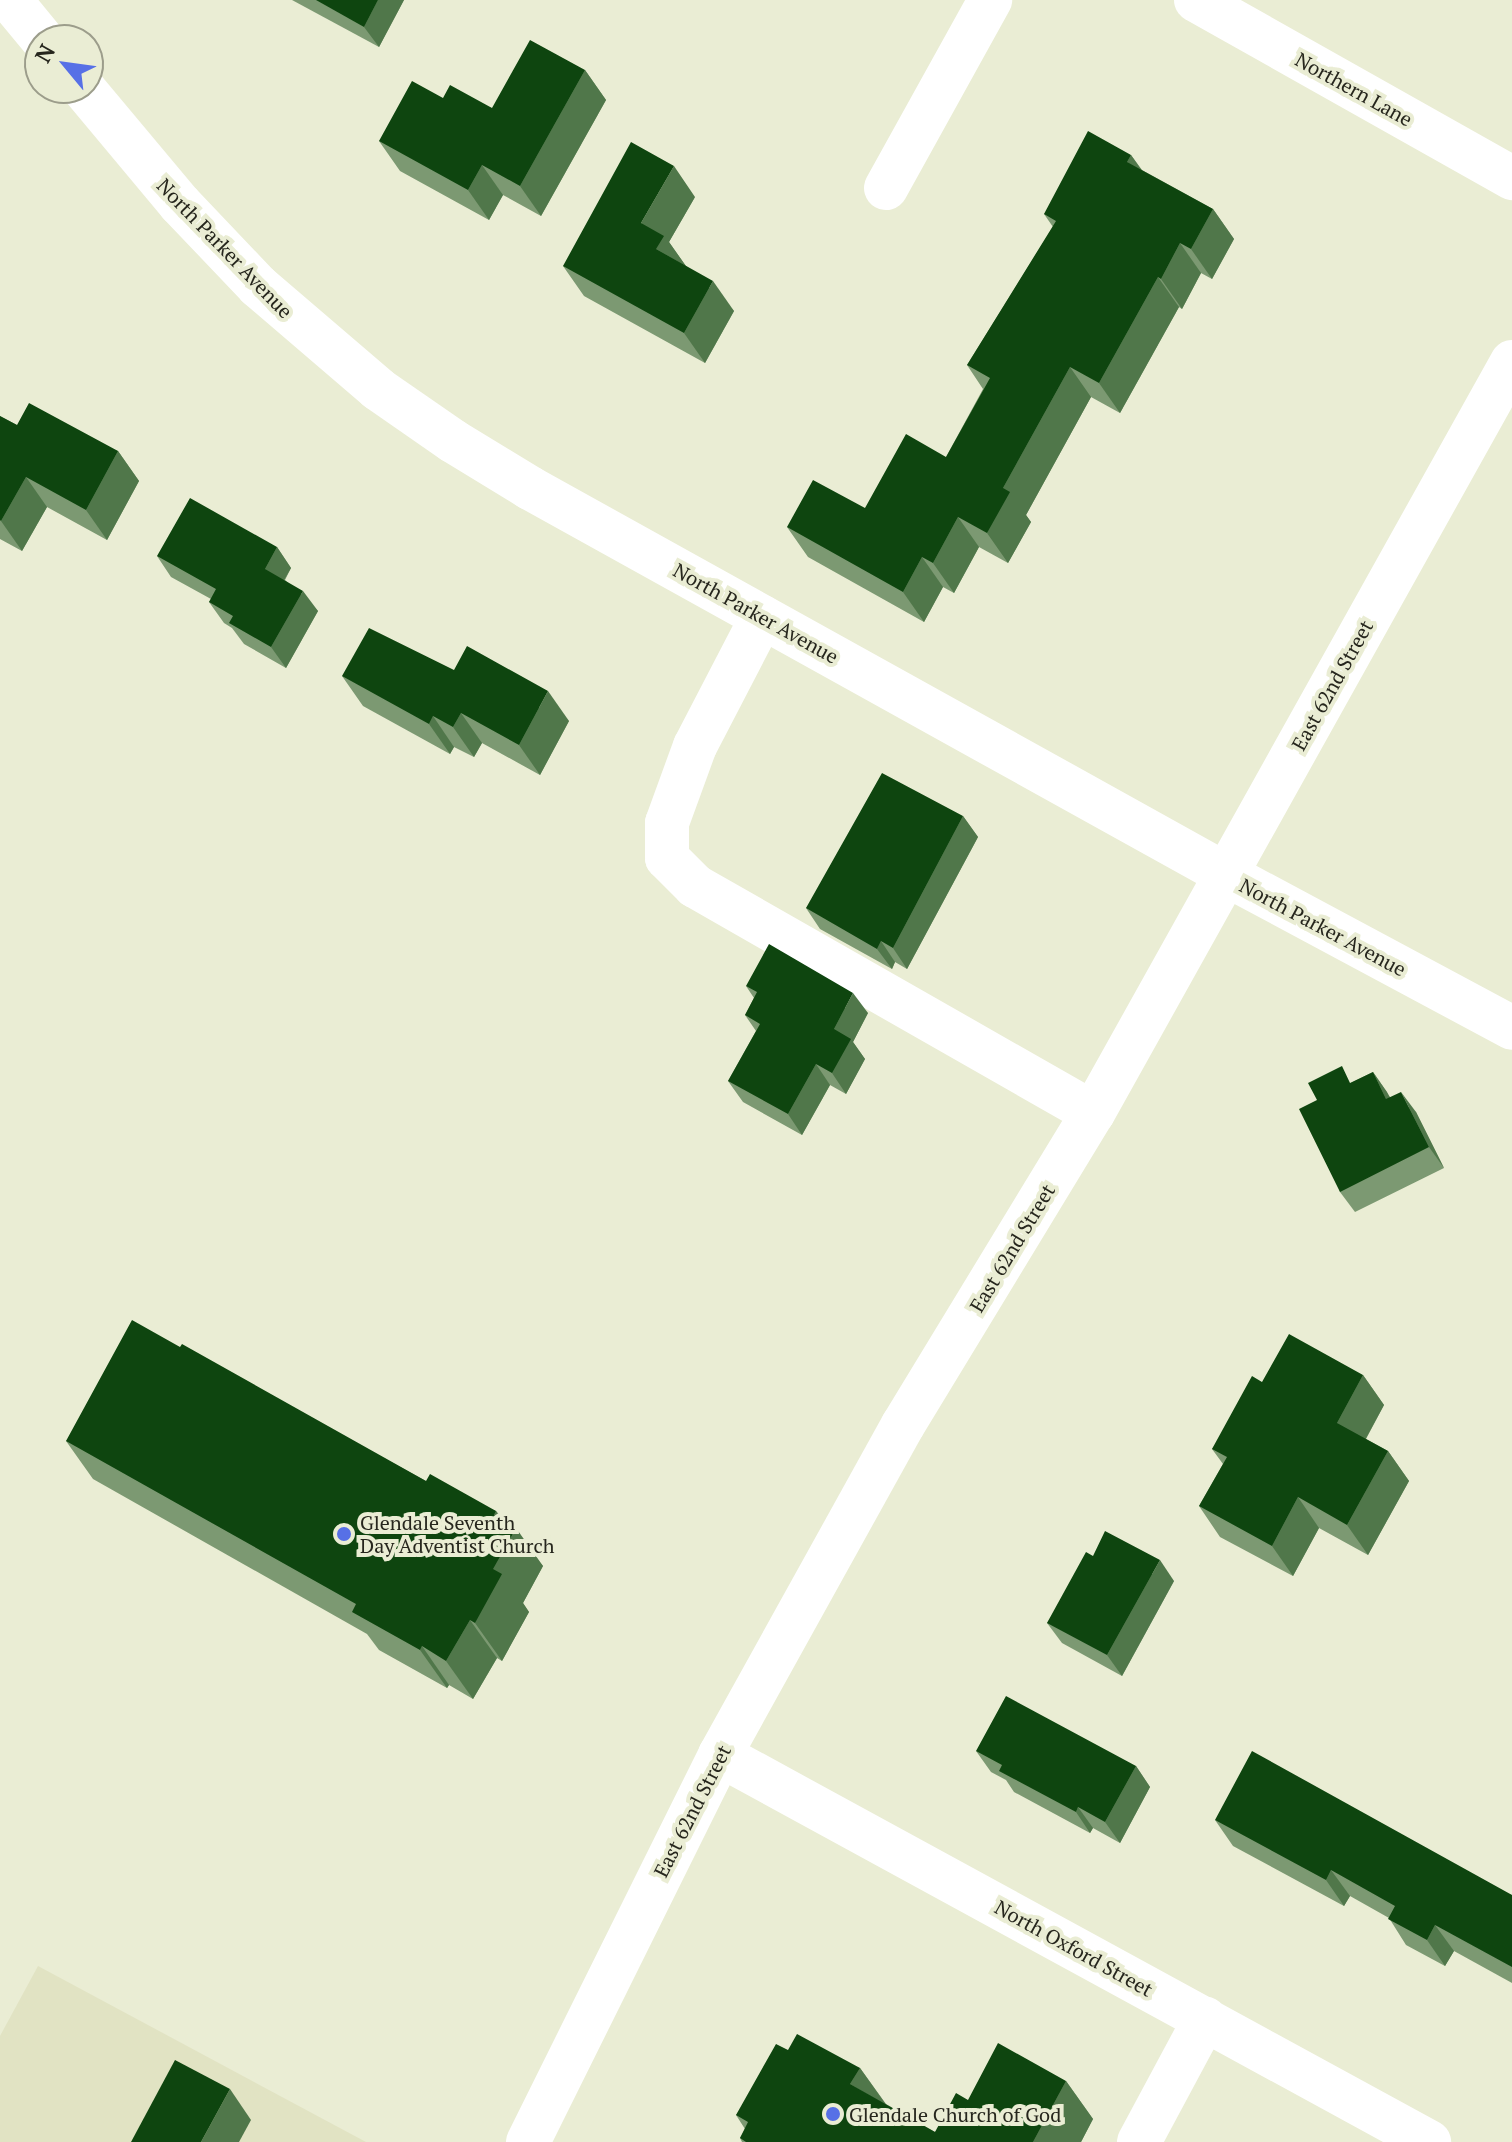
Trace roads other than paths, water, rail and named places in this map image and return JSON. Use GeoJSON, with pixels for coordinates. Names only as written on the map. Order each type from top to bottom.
{"type":"FeatureCollection","features":[{"type":"Feature","properties":{"kind":"street"},"geometry":{"type":"LineString","coordinates":[[10,0],[30,24]]}},
{"type":"Feature","properties":{"kind":"street"},"geometry":{"type":"LineString","coordinates":[[886,188],[990,0]]}},
{"type":"Feature","properties":{"kind":"street","name":"Northern Lane"},"geometry":{"type":"LineString","coordinates":[[1196,0],[1512,178]]}},
{"type":"Feature","properties":{"kind":"street","name":"North Parker Avenue"},"geometry":{"type":"LineString","coordinates":[[97,104],[226,254],[290,316],[378,389],[453,441],[530,488],[1227,875],[1512,1028]]}},
{"type":"Feature","properties":{"kind":"street","name":"East 62nd Street"},"geometry":{"type":"LineString","coordinates":[[528,2142],[720,1755],[903,1425],[981,1302],[1093,1113],[1512,362]]}},
{"type":"Feature","properties":{"kind":"street"},"geometry":{"type":"LineString","coordinates":[[762,617],[695,746],[667,823],[667,858],[695,886],[1093,1113]]}},
{"type":"Feature","properties":{"kind":"street","name":"North Oxford Street"},"geometry":{"type":"LineString","coordinates":[[720,1755],[1429,2142]]}},
{"type":"Feature","properties":{"kind":"street"},"geometry":{"type":"LineString","coordinates":[[1139,2142],[1205,2019]]}},
{"type":"Feature","properties":{"kind":"place","name":"Glendale Seventh Day Adventist Church"},"geometry":{"type":"Point","coordinates":[344,1534]}},
{"type":"Feature","properties":{"kind":"place","name":"Glendale Church of God"},"geometry":{"type":"Point","coordinates":[833,2114]}}]}
